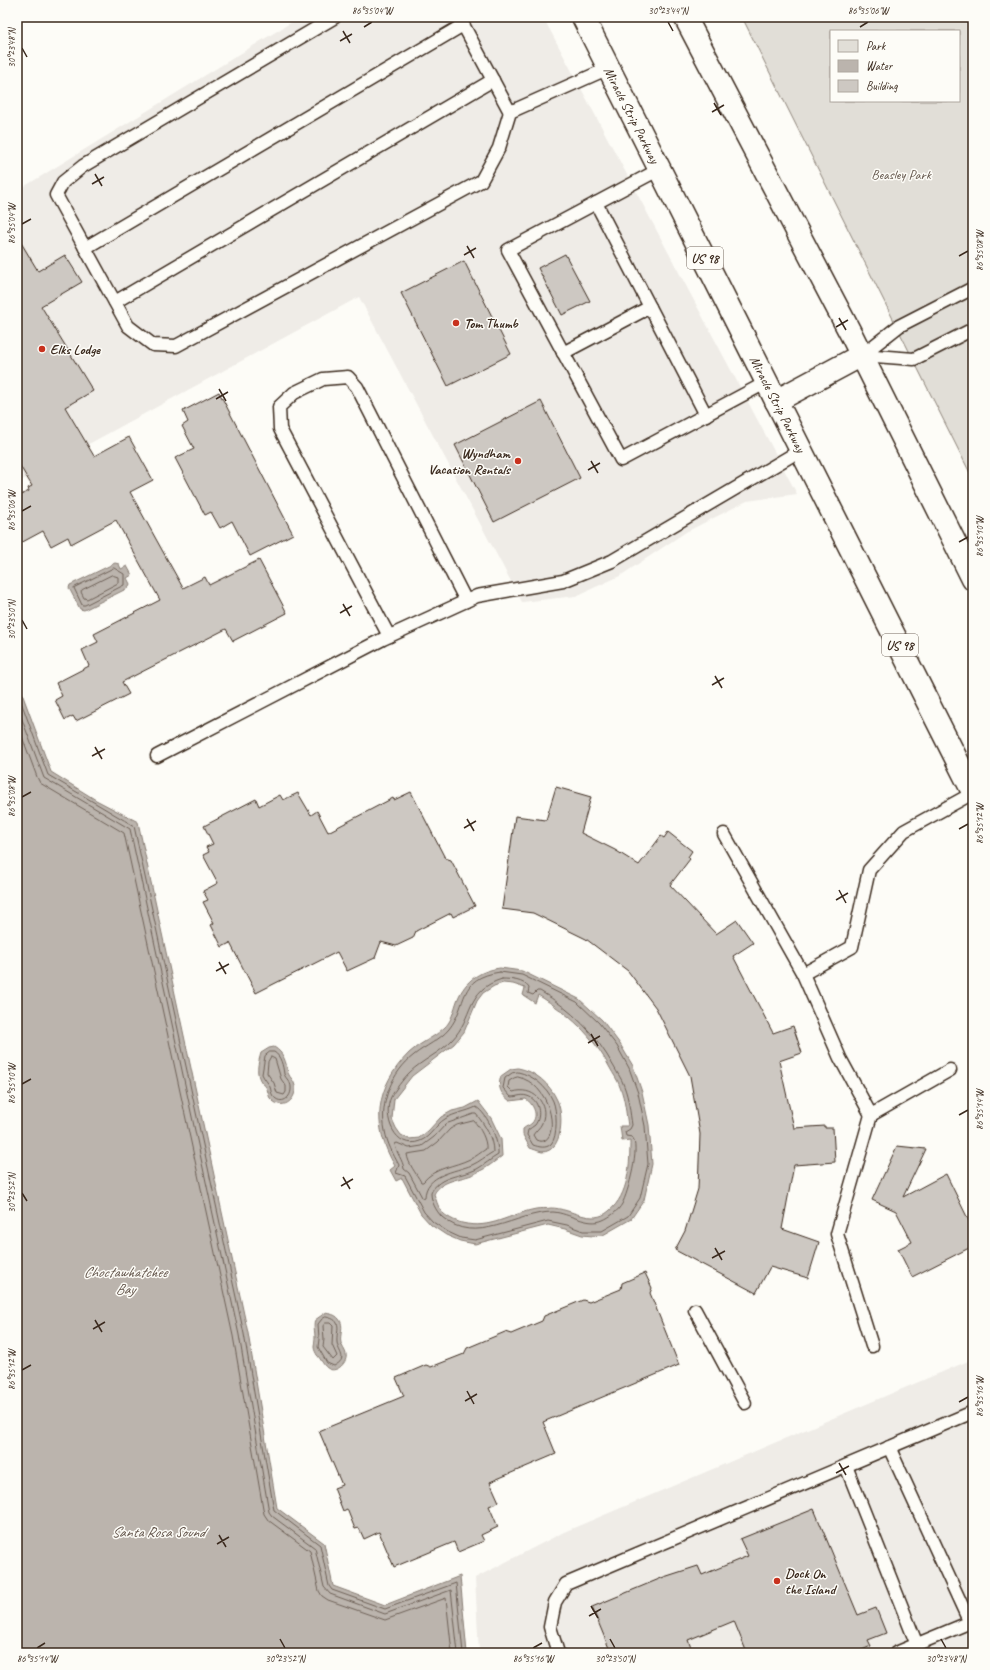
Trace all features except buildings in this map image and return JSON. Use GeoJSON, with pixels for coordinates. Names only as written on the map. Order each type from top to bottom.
{"type":"FeatureCollection","features":[{"type":"Feature","properties":{"kind":"highway","name":"Miracle Strip Parkway"},"geometry":{"type":"LineString","coordinates":[[583,17],[973,793]]}},
{"type":"Feature","properties":{"kind":"highway"},"geometry":{"type":"LineString","coordinates":[[685,17],[862,355],[973,580]]}},
{"type":"Feature","properties":{"kind":"highway"},"geometry":{"type":"LineString","coordinates":[[771,391],[862,355]]}},
{"type":"Feature","properties":{"kind":"lane"},"geometry":{"type":"LineString","coordinates":[[85,248],[461,21],[510,112],[499,148],[481,181],[176,346],[153,345],[128,326],[115,302],[85,248],[56,195],[63,182],[83,166],[335,17]]}},
{"type":"Feature","properties":{"kind":"lane"},"geometry":{"type":"LineString","coordinates":[[510,112],[609,68]]}},
{"type":"Feature","properties":{"kind":"lane"},"geometry":{"type":"LineString","coordinates":[[115,302],[493,80]]}},
{"type":"Feature","properties":{"kind":"lane"},"geometry":{"type":"LineString","coordinates":[[660,169],[508,250],[621,460],[706,415],[771,391]]}},
{"type":"Feature","properties":{"kind":"lane"},"geometry":{"type":"LineString","coordinates":[[596,203],[706,415]]}},
{"type":"Feature","properties":{"kind":"lane"},"geometry":{"type":"LineString","coordinates":[[862,355],[899,326],[973,288]]}},
{"type":"Feature","properties":{"kind":"lane"},"geometry":{"type":"LineString","coordinates":[[563,353],[650,306]]}},
{"type":"Feature","properties":{"kind":"lane"},"geometry":{"type":"LineString","coordinates":[[862,355],[914,359],[973,329]]}},
{"type":"Feature","properties":{"kind":"lane"},"geometry":{"type":"LineString","coordinates":[[389,636],[280,429],[279,407],[294,393],[323,379],[348,377],[357,387],[466,601]]}},
{"type":"Feature","properties":{"kind":"lane"},"geometry":{"type":"LineString","coordinates":[[157,756],[389,636],[477,596],[563,581],[612,561],[801,450]]}},
{"type":"Feature","properties":{"kind":"lane"},"geometry":{"type":"LineString","coordinates":[[803,974],[852,947],[869,870],[904,831],[973,793]]}},
{"type":"Feature","properties":{"kind":"lane"},"geometry":{"type":"LineString","coordinates":[[724,834],[803,974],[840,1058],[871,1115]]}},
{"type":"Feature","properties":{"kind":"lane"},"geometry":{"type":"LineString","coordinates":[[872,1346],[837,1234],[871,1115],[950,1070]]}},
{"type":"Feature","properties":{"kind":"lane"},"geometry":{"type":"LineString","coordinates":[[695,1310],[745,1403]]}},
{"type":"Feature","properties":{"kind":"lane"},"geometry":{"type":"LineString","coordinates":[[558,1653],[550,1627],[555,1602],[566,1584],[973,1412]]}},
{"type":"Feature","properties":{"kind":"lane"},"geometry":{"type":"LineString","coordinates":[[890,1447],[971,1622],[896,1653]]}},
{"type":"Feature","properties":{"kind":"lane"},"geometry":{"type":"LineString","coordinates":[[846,1466],[917,1645]]}},
{"type":"Feature","properties":{"kind":"shaded area"},"geometry":{"type":"Polygon","coordinates":[[[300,17],[543,17],[797,494],[747,501],[686,532],[620,576],[576,596],[522,602],[359,297],[17,483],[17,191],[300,17]]]}},
{"type":"Feature","properties":{"kind":"shaded area"},"geometry":{"type":"Polygon","coordinates":[[[973,1359],[973,1653],[479,1653],[475,1578],[564,1532],[973,1359]]]}},
{"type":"Feature","properties":{"kind":"green space","name":"Beasley Park"},"geometry":{"type":"Polygon","coordinates":[[[742,17],[973,17],[972,477],[742,17]]]}},
{"type":"Feature","properties":{"kind":"water"},"geometry":{"type":"Polygon","coordinates":[[[115,563],[119,564],[121,569],[127,566],[132,575],[127,578],[130,584],[128,588],[84,610],[80,609],[69,588],[70,585],[115,563]]]}},
{"type":"Feature","properties":{"kind":"water"},"geometry":{"type":"Polygon","coordinates":[[[17,680],[51,772],[96,800],[138,822],[248,1333],[277,1508],[324,1543],[333,1586],[385,1605],[460,1576],[467,1653],[17,1653],[17,680]]]}},
{"type":"Feature","properties":{"kind":"water"},"geometry":{"type":"Polygon","coordinates":[[[500,968],[522,971],[579,999],[602,1020],[620,1044],[633,1066],[642,1092],[649,1125],[652,1164],[644,1200],[631,1219],[603,1235],[582,1235],[548,1225],[475,1244],[460,1241],[446,1235],[431,1225],[421,1214],[402,1178],[396,1181],[390,1170],[395,1166],[387,1151],[382,1136],[380,1121],[380,1107],[383,1093],[389,1079],[409,1053],[417,1046],[436,1035],[446,1026],[452,1017],[459,996],[467,984],[478,975],[500,968]],[[503,983],[494,986],[483,993],[477,1001],[464,1032],[454,1044],[412,1076],[394,1099],[392,1119],[401,1135],[409,1139],[419,1138],[441,1117],[452,1111],[465,1108],[478,1101],[491,1118],[501,1139],[502,1156],[473,1175],[442,1185],[434,1194],[441,1211],[454,1220],[472,1225],[491,1223],[526,1211],[551,1208],[588,1217],[602,1215],[609,1211],[621,1197],[629,1169],[630,1140],[622,1141],[620,1126],[628,1126],[624,1101],[619,1084],[596,1045],[579,1026],[560,1010],[538,995],[535,1003],[523,995],[525,988],[513,984],[503,983]]]}},
{"type":"Feature","properties":{"kind":"water"},"geometry":{"type":"Polygon","coordinates":[[[274,1047],[284,1058],[288,1073],[295,1086],[295,1091],[291,1100],[283,1104],[274,1102],[270,1098],[265,1085],[258,1076],[258,1065],[261,1053],[274,1047]]]}},
{"type":"Feature","properties":{"kind":"water"},"geometry":{"type":"Polygon","coordinates":[[[518,1068],[530,1072],[541,1079],[554,1094],[557,1100],[561,1114],[560,1131],[554,1146],[549,1150],[542,1152],[530,1148],[523,1135],[523,1129],[532,1123],[535,1117],[531,1104],[526,1099],[510,1101],[504,1096],[501,1090],[499,1084],[501,1076],[511,1069],[518,1068]]]}},
{"type":"Feature","properties":{"kind":"water"},"geometry":{"type":"Polygon","coordinates":[[[325,1313],[336,1316],[341,1322],[341,1343],[346,1353],[344,1363],[338,1368],[332,1370],[325,1366],[314,1348],[315,1320],[325,1313]]]}},
{"type":"Feature","properties":{"kind":"place","name":"Tom Thumb"},"geometry":{"type":"Point","coordinates":[456,323]}},
{"type":"Feature","properties":{"kind":"place","name":"Elks Lodge"},"geometry":{"type":"Point","coordinates":[42,349]}},
{"type":"Feature","properties":{"kind":"place","name":"Wyndham Vacation Rentals"},"geometry":{"type":"Point","coordinates":[518,461]}},
{"type":"Feature","properties":{"kind":"place","name":"Dock On the Island"},"geometry":{"type":"Point","coordinates":[777,1581]}},
{"type":"Feature","properties":{"kind":"water label","name":"Choctawhatchee Bay"},"geometry":{"type":"Point","coordinates":[125,1280]}},
{"type":"Feature","properties":{"kind":"water label","name":"Santa Rosa Sound"},"geometry":{"type":"Point","coordinates":[158,1532]}}]}
